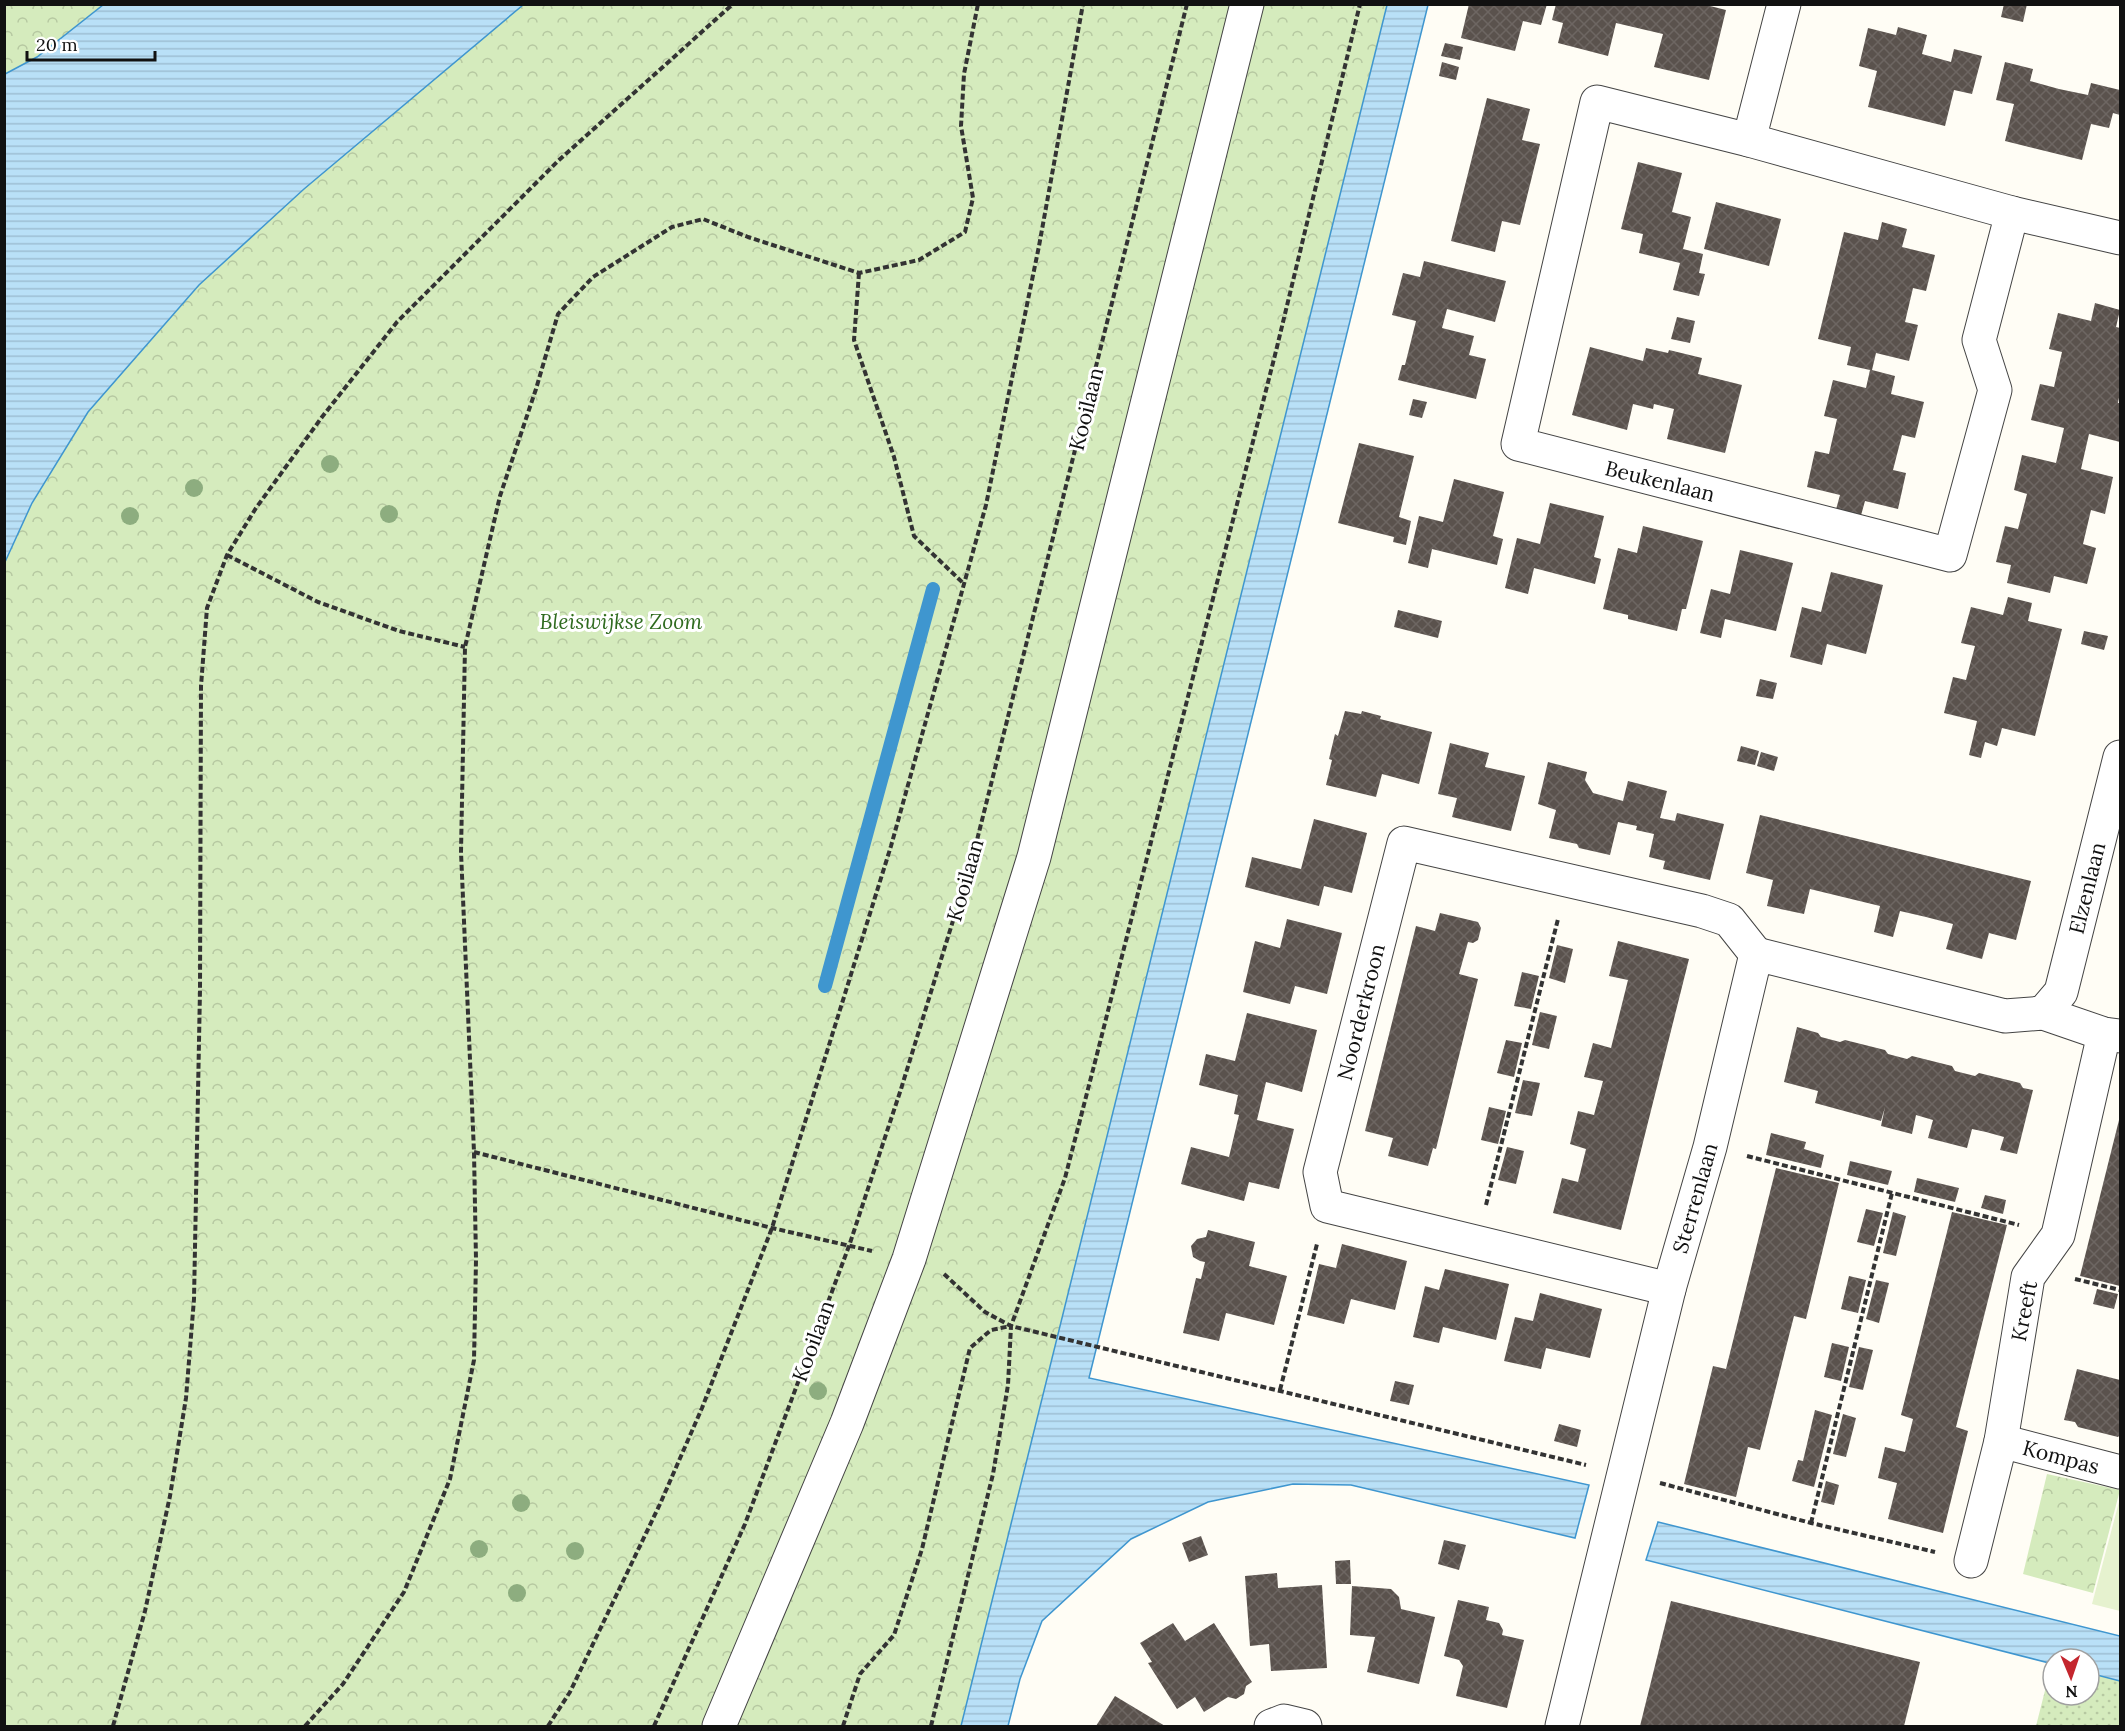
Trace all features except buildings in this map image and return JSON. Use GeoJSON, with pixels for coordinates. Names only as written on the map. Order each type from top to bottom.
{"type":"FeatureCollection","features":[{"type":"Feature","properties":{"kind":"street"},"geometry":{"type":"LineString","coordinates":[[719,1726],[847,1423],[909,1259],[1034,857],[1247,4]]}},
{"type":"Feature","properties":{"kind":"street"},"geometry":{"type":"LineString","coordinates":[[1749,140],[1784,4]]}},
{"type":"Feature","properties":{"kind":"street","name":"Beukenlaan"},"geometry":{"type":"LineString","coordinates":[[2012,213],[1979,340],[1995,390],[1950,555],[1518,444],[1597,102],[1749,140],[2012,213],[2121,238]]}},
{"type":"Feature","properties":{"kind":"street","name":"Elzenlaan"},"geometry":{"type":"LineString","coordinates":[[2043,1013],[2061,992],[2121,758]]}},
{"type":"Feature","properties":{"kind":"street","name":"Noorderkroon"},"geometry":{"type":"LineString","coordinates":[[1327,1206],[1320,1172],[1404,843],[1702,911],[1729,920],[1756,954]]}},
{"type":"Feature","properties":{"kind":"street"},"geometry":{"type":"LineString","coordinates":[[1756,954],[2005,1016],[2043,1013],[2112,1035]]}},
{"type":"Feature","properties":{"kind":"street","name":"Sterrenlaan"},"geometry":{"type":"LineString","coordinates":[[1562,1726],[1669,1288],[1710,1147],[1756,954]]}},
{"type":"Feature","properties":{"kind":"street","name":"Kreeft"},"geometry":{"type":"LineString","coordinates":[[1971,1561],[2001,1441],[2028,1277],[2058,1235],[2112,1035]]}},
{"type":"Feature","properties":{"kind":"street"},"geometry":{"type":"LineString","coordinates":[[1327,1206],[1669,1288]]}},
{"type":"Feature","properties":{"kind":"street","name":"Kompas"},"geometry":{"type":"LineString","coordinates":[[2001,1441],[2121,1472]]}},
{"type":"Feature","properties":{"kind":"street"},"geometry":{"type":"LineString","coordinates":[[1271,1726],[1284,1721],[1305,1726]]}},
{"type":"Feature","properties":{"kind":"path"},"geometry":{"type":"LineString","coordinates":[[113,1726],[145,1611],[170,1496],[186,1398],[194,1299],[200,990],[201,686],[207,608],[227,555],[256,508],[315,426],[397,322],[558,161],[733,4]]}},
{"type":"Feature","properties":{"kind":"path"},"geometry":{"type":"LineString","coordinates":[[305,1726],[343,1684],[404,1592],[450,1479],[474,1360],[476,1260],[474,1152],[461,852],[465,647],[500,496],[536,389],[558,314],[593,277],[672,227],[703,219],[748,237],[859,273],[919,260],[965,232],[973,198],[960,126],[964,74],[978,4]]}},
{"type":"Feature","properties":{"kind":"path"},"geometry":{"type":"LineString","coordinates":[[548,1726],[570,1692],[660,1504],[702,1408],[772,1228],[891,846],[986,505],[1041,235],[1083,4]]}},
{"type":"Feature","properties":{"kind":"path","name":"Kooilaan"},"geometry":{"type":"LineString","coordinates":[[654,1726],[745,1524],[849,1246],[901,1089],[973,856],[1187,4]]}},
{"type":"Feature","properties":{"kind":"path"},"geometry":{"type":"LineString","coordinates":[[931,1726],[993,1474],[1008,1385],[1011,1326],[1065,1178],[1273,362],[1360,4]]}},
{"type":"Feature","properties":{"kind":"path"},"geometry":{"type":"LineString","coordinates":[[859,273],[854,340],[894,457],[914,536],[963,583]]}},
{"type":"Feature","properties":{"kind":"path"},"geometry":{"type":"LineString","coordinates":[[227,555],[318,602],[399,631],[465,647]]}},
{"type":"Feature","properties":{"kind":"path"},"geometry":{"type":"LineString","coordinates":[[1477,1241],[1568,881]]}},
{"type":"Feature","properties":{"kind":"path"},"geometry":{"type":"LineString","coordinates":[[1710,1147],[2058,1235]]}},
{"type":"Feature","properties":{"kind":"path"},"geometry":{"type":"LineString","coordinates":[[474,1152],[772,1228],[909,1259],[947,1275],[985,1312],[1011,1326],[1625,1474],[1810,1523],[1971,1561]]}},
{"type":"Feature","properties":{"kind":"path"},"geometry":{"type":"LineString","coordinates":[[1810,1523],[1892,1193]]}},
{"type":"Feature","properties":{"kind":"path"},"geometry":{"type":"LineString","coordinates":[[1280,1390],[1327,1206]]}},
{"type":"Feature","properties":{"kind":"path"},"geometry":{"type":"LineString","coordinates":[[843,1726],[860,1674],[894,1635],[922,1549],[970,1348],[991,1330],[1011,1326]]}},
{"type":"Feature","properties":{"kind":"green space","name":"Bleiswijkse Zoom"},"geometry":{"type":"Polygon","coordinates":[[[5,5],[1413,5],[979,1726],[5,1726],[5,5]]]}},
{"type":"Feature","properties":{"kind":"green space"},"geometry":{"type":"Polygon","coordinates":[[[2047,1474],[2120,1490],[2093,1593],[2023,1574],[2047,1474]]]}},
{"type":"Feature","properties":{"kind":"green space"},"geometry":{"type":"Polygon","coordinates":[[[2120,1498],[2120,1611],[2092,1604],[2120,1498]]]}},
{"type":"Feature","properties":{"kind":"green space"},"geometry":{"type":"Polygon","coordinates":[[[2101,1676],[2120,1681],[2120,1726],[2036,1726],[2041,1706],[2101,1707],[2101,1676]]]}},
{"type":"Feature","properties":{"kind":"water"},"geometry":{"type":"Polygon","coordinates":[[[103,5],[523,5],[304,189],[199,285],[88,412],[32,503],[5,562],[5,74],[37,57],[103,5]]]}},
{"type":"Feature","properties":{"kind":"water"},"geometry":{"type":"Polygon","coordinates":[[[1387,5],[1428,5],[1089,1378],[1589,1485],[1575,1538],[1351,1485],[1293,1484],[1208,1502],[1131,1539],[1042,1621],[1020,1679],[1008,1726],[961,1726],[1387,5]]]}},
{"type":"Feature","properties":{"kind":"water"},"geometry":{"type":"Polygon","coordinates":[[[1658,1522],[2120,1636],[2120,1681],[2101,1676],[2101,1647],[2041,1647],[2041,1661],[1646,1560],[1658,1522]]]}},
{"type":"Feature","properties":{"kind":"waterway"},"geometry":{"type":"LineString","coordinates":[[825,986],[933,589]]}}]}
